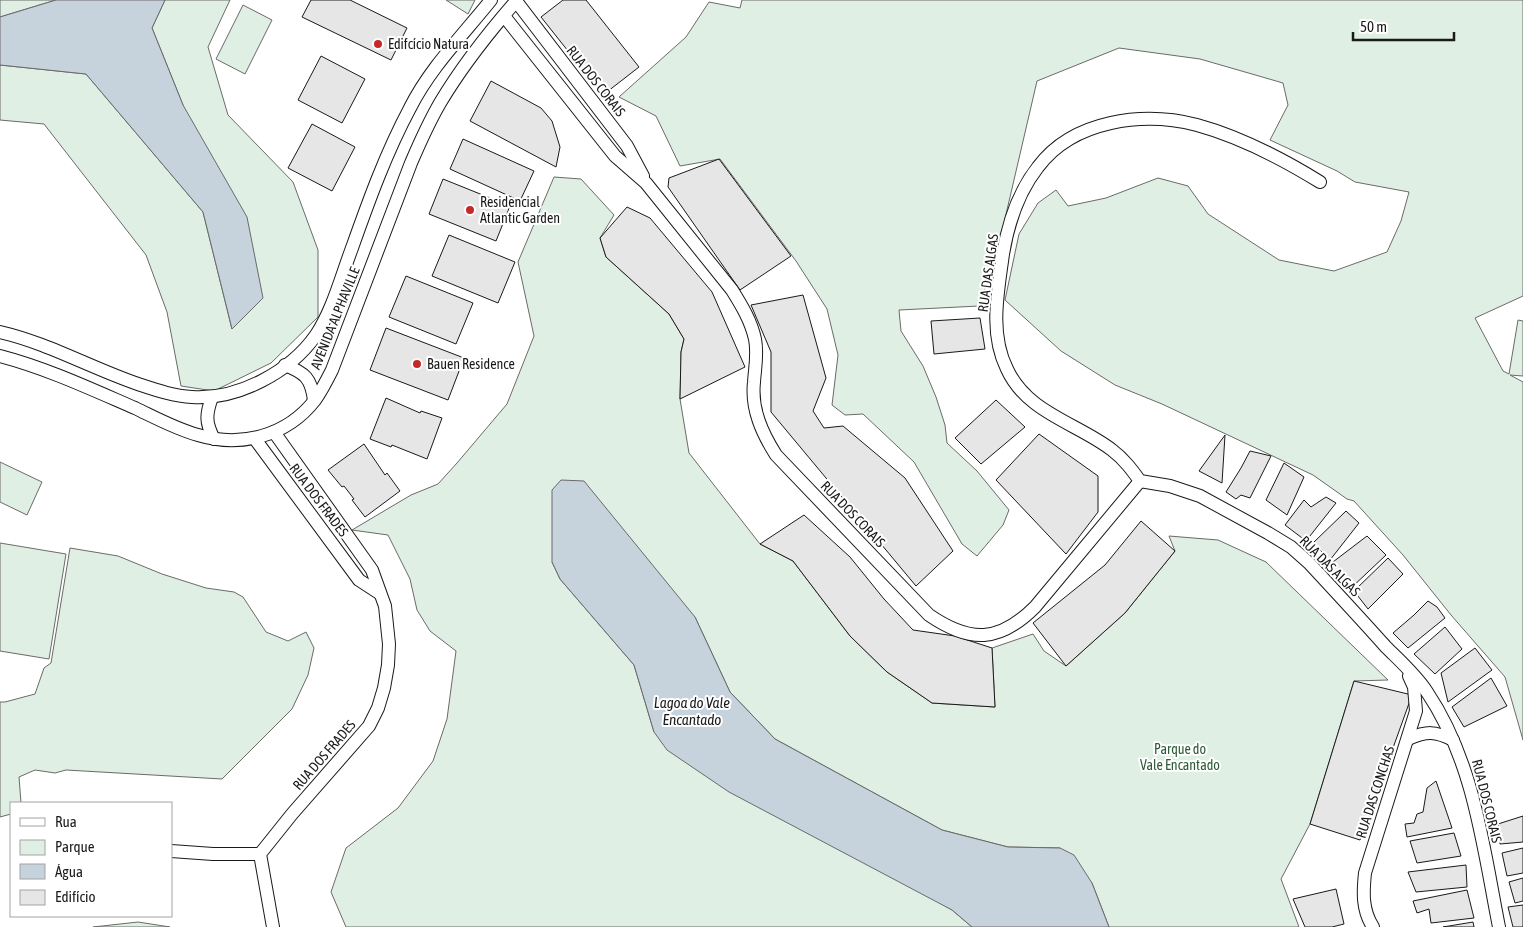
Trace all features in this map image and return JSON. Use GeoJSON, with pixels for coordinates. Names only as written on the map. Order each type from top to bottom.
{"type":"FeatureCollection","features":[{"type":"Feature","properties":{"kind":"street","name":"AVENIDA ALPHAVILLE"},"geometry":{"type":"LineString","coordinates":[[0,332],[33,341],[110,374],[160,392],[193,397],[212,396],[240,390],[253,385],[285,366],[302,351],[315,335],[326,316],[375,184],[410,107],[428,77],[491,0]]}},
{"type":"Feature","properties":{"kind":"street","name":"AVENIDA ALPHAVILLE"},"geometry":{"type":"LineString","coordinates":[[0,356],[44,370],[180,429],[214,439],[229,441],[255,439],[291,423],[314,400],[332,370],[342,348],[402,186],[424,134],[440,103],[456,78],[517,1]]}},
{"type":"Feature","properties":{"kind":"street","name":"RUA DOS CORAIS"},"geometry":{"type":"LineString","coordinates":[[517,1],[627,146],[646,183]]}},
{"type":"Feature","properties":{"kind":"street","name":"RUA DOS CORAIS"},"geometry":{"type":"LineString","coordinates":[[504,16],[616,156],[646,183],[743,306],[755,340],[757,359],[754,393],[758,421],[776,455],[924,610],[944,625],[960,633],[988,635],[1004,631],[1016,624],[1034,607],[1140,481]]}},
{"type":"Feature","properties":{"kind":"street"},"geometry":{"type":"LineString","coordinates":[[588,121],[601,111]]}},
{"type":"Feature","properties":{"kind":"street","name":"RUA DAS ALGAS"},"geometry":{"type":"LineString","coordinates":[[1320,182],[1289,162],[1226,134],[1196,125],[1167,120],[1136,120],[1107,124],[1090,130],[1058,147],[1038,167],[1024,191],[1013,215],[1005,244],[996,309],[996,332],[1007,369],[1018,387],[1032,402],[1055,418],[1113,451],[1140,481],[1170,486],[1200,496],[1268,532],[1291,547],[1309,562],[1405,667]]}},
{"type":"Feature","properties":{"kind":"street"},"geometry":{"type":"LineString","coordinates":[[285,366],[304,374],[313,390],[314,400]]}},
{"type":"Feature","properties":{"kind":"street"},"geometry":{"type":"LineString","coordinates":[[212,396],[207,416],[208,428],[214,439]]}},
{"type":"Feature","properties":{"kind":"street","name":"RUA DOS FRADES"},"geometry":{"type":"LineString","coordinates":[[260,854],[281,827],[369,726],[378,708],[386,680],[389,644],[385,606],[372,570],[274,432]]}},
{"type":"Feature","properties":{"kind":"street","name":"RUA DOS FRADES"},"geometry":{"type":"LineString","coordinates":[[255,439],[359,580],[379,593]]}},
{"type":"Feature","properties":{"kind":"street"},"geometry":{"type":"LineString","coordinates":[[334,545],[347,536]]}},
{"type":"Feature","properties":{"kind":"street","name":"RUA DOS CORAIS"},"geometry":{"type":"LineString","coordinates":[[1405,667],[1428,693],[1462,758],[1471,788],[1499,927]]}},
{"type":"Feature","properties":{"kind":"street","name":"RUA DAS CONCHAS"},"geometry":{"type":"LineString","coordinates":[[1373,927],[1365,911],[1362,895],[1365,873],[1416,710],[1417,699],[1414,687],[1405,667]]}},
{"type":"Feature","properties":{"kind":"street"},"geometry":{"type":"LineString","coordinates":[[1408,739],[1418,734],[1430,732],[1441,734],[1453,740]]}},
{"type":"Feature","properties":{"kind":"street"},"geometry":{"type":"LineString","coordinates":[[172,851],[212,854],[260,854],[273,927]]}},
{"type":"Feature","properties":{"kind":"green space"},"geometry":{"type":"Polygon","coordinates":[[[0,0],[56,0],[0,17],[0,0]]]}},
{"type":"Feature","properties":{"kind":"green space"},"geometry":{"type":"Polygon","coordinates":[[[165,0],[230,0],[208,47],[228,115],[293,182],[318,250],[318,317],[271,363],[214,391],[181,386],[167,312],[146,255],[44,124],[0,120],[0,65],[86,74],[203,212],[232,329],[183,105],[152,28],[165,0]]]}},
{"type":"Feature","properties":{"kind":"green space"},"geometry":{"type":"Polygon","coordinates":[[[446,0],[475,0],[468,14],[446,0]]]}},
{"type":"Feature","properties":{"kind":"green space"},"geometry":{"type":"Polygon","coordinates":[[[742,0],[1523,0],[1523,296],[1475,318],[1503,371],[1509,374],[1518,320],[1523,321],[1523,376],[1510,375],[1523,382],[1523,740],[1505,677],[1451,615],[1403,555],[1354,501],[1347,499],[1313,475],[1162,404],[1115,385],[1061,351],[1005,300],[1019,234],[1038,203],[1056,190],[1068,206],[1106,198],[1158,178],[1188,186],[1208,214],[1279,260],[1334,271],[1387,252],[1401,221],[1409,192],[1355,182],[1337,171],[1270,140],[1288,105],[1283,83],[1200,59],[1119,48],[1037,81],[997,253],[979,306],[899,310],[901,331],[923,366],[936,397],[945,425],[947,443],[977,471],[1009,510],[1003,525],[977,556],[962,544],[914,462],[863,414],[845,415],[832,405],[838,355],[827,309],[796,261],[720,159],[680,166],[656,116],[619,97],[686,37],[709,2],[740,8],[742,0]]]}},
{"type":"Feature","properties":{"kind":"green space"},"geometry":{"type":"Polygon","coordinates":[[[243,5],[272,20],[245,74],[216,59],[243,5]]]}},
{"type":"Feature","properties":{"kind":"green space","name":"Parque do Vale Encantado"},"geometry":{"type":"Polygon","coordinates":[[[554,177],[581,179],[614,215],[600,238],[606,257],[669,314],[684,339],[681,352],[680,399],[689,453],[760,544],[793,561],[850,636],[887,672],[932,703],[995,707],[992,648],[1033,634],[1044,651],[1066,666],[1125,613],[1175,551],[1169,536],[1218,540],[1266,562],[1388,680],[1354,681],[1310,824],[1281,879],[1299,927],[1109,927],[1092,883],[1060,848],[1008,847],[942,830],[775,739],[730,692],[695,617],[552,562],[560,579],[634,665],[654,732],[952,910],[972,927],[346,927],[331,892],[346,848],[398,808],[433,761],[447,719],[456,651],[430,631],[417,610],[410,579],[388,535],[352,530],[411,495],[438,484],[507,404],[534,336],[518,262],[554,177]]]}},
{"type":"Feature","properties":{"kind":"green space"},"geometry":{"type":"Polygon","coordinates":[[[0,462],[42,482],[27,515],[0,502],[0,462]]]}},
{"type":"Feature","properties":{"kind":"green space"},"geometry":{"type":"Polygon","coordinates":[[[0,543],[66,554],[49,659],[0,651],[0,543]]]}},
{"type":"Feature","properties":{"kind":"green space"},"geometry":{"type":"Polygon","coordinates":[[[70,548],[118,556],[162,574],[206,588],[234,592],[243,597],[266,632],[288,641],[306,632],[314,648],[308,675],[292,709],[222,779],[66,770],[55,773],[35,770],[19,777],[21,802],[10,802],[10,814],[0,817],[0,702],[35,694],[44,668],[51,663],[70,548]]]}},
{"type":"Feature","properties":{"kind":"green space"},"geometry":{"type":"Polygon","coordinates":[[[138,922],[170,927],[93,927],[138,922]]]}},
{"type":"Feature","properties":{"kind":"water"},"geometry":{"type":"Polygon","coordinates":[[[56,0],[165,0],[152,28],[183,105],[247,217],[263,298],[232,329],[203,212],[86,74],[0,65],[0,17],[56,0]]]}},
{"type":"Feature","properties":{"kind":"water","name":"Lagoa do Vale Encantado"},"geometry":{"type":"Polygon","coordinates":[[[561,480],[584,481],[695,617],[730,692],[775,739],[942,830],[1008,847],[1060,848],[1074,855],[1092,883],[1109,927],[972,927],[952,910],[729,792],[667,750],[654,732],[634,665],[560,579],[552,562],[552,490],[561,480]]]}},
{"type":"Feature","properties":{"kind":"building","name":"Edifcício Natura"},"geometry":{"type":"Polygon","coordinates":[[[311,0],[350,0],[407,28],[391,60],[302,17],[311,0]]]}},
{"type":"Feature","properties":{"kind":"building"},"geometry":{"type":"Polygon","coordinates":[[[563,0],[586,0],[639,67],[603,95],[541,17],[563,0]]]}},
{"type":"Feature","properties":{"kind":"building"},"geometry":{"type":"Polygon","coordinates":[[[321,56],[365,79],[342,123],[298,100],[321,56]]]}},
{"type":"Feature","properties":{"kind":"building"},"geometry":{"type":"Polygon","coordinates":[[[491,81],[541,108],[552,121],[560,147],[556,167],[470,121],[491,81]]]}},
{"type":"Feature","properties":{"kind":"building"},"geometry":{"type":"Polygon","coordinates":[[[312,124],[355,147],[332,191],[288,168],[312,124]]]}},
{"type":"Feature","properties":{"kind":"building"},"geometry":{"type":"Polygon","coordinates":[[[463,139],[534,171],[520,201],[450,169],[463,139]]]}},
{"type":"Feature","properties":{"kind":"building"},"geometry":{"type":"Polygon","coordinates":[[[719,159],[791,256],[740,290],[668,187],[669,178],[719,159]]]}},
{"type":"Feature","properties":{"kind":"building","name":"Residencial Atlantic Garden"},"geometry":{"type":"Polygon","coordinates":[[[443,179],[510,206],[496,241],[429,214],[443,179]]]}},
{"type":"Feature","properties":{"kind":"building"},"geometry":{"type":"Polygon","coordinates":[[[627,207],[650,218],[712,292],[745,367],[680,399],[681,352],[684,339],[669,314],[606,257],[600,238],[627,207]]]}},
{"type":"Feature","properties":{"kind":"building"},"geometry":{"type":"Polygon","coordinates":[[[449,235],[515,262],[498,303],[432,276],[449,235]]]}},
{"type":"Feature","properties":{"kind":"building"},"geometry":{"type":"Polygon","coordinates":[[[406,276],[473,303],[456,344],[389,317],[406,276]]]}},
{"type":"Feature","properties":{"kind":"building"},"geometry":{"type":"Polygon","coordinates":[[[803,295],[826,378],[813,411],[824,428],[843,426],[905,478],[953,551],[916,586],[771,412],[771,352],[751,305],[803,295]]]}},
{"type":"Feature","properties":{"kind":"building"},"geometry":{"type":"Polygon","coordinates":[[[980,318],[985,349],[934,354],[931,321],[980,318]]]}},
{"type":"Feature","properties":{"kind":"building","name":"Bauen Residence"},"geometry":{"type":"Polygon","coordinates":[[[386,328],[464,358],[448,400],[370,370],[386,328]]]}},
{"type":"Feature","properties":{"kind":"building"},"geometry":{"type":"Polygon","coordinates":[[[386,398],[420,413],[421,411],[442,418],[427,459],[392,445],[391,447],[370,439],[386,398]]]}},
{"type":"Feature","properties":{"kind":"building"},"geometry":{"type":"Polygon","coordinates":[[[996,400],[1025,427],[981,464],[955,438],[996,400]]]}},
{"type":"Feature","properties":{"kind":"building"},"geometry":{"type":"Polygon","coordinates":[[[1039,434],[1098,476],[1098,512],[1066,554],[996,480],[1039,434]]]}},
{"type":"Feature","properties":{"kind":"building"},"geometry":{"type":"Polygon","coordinates":[[[1225,435],[1222,483],[1199,471],[1225,435]]]}},
{"type":"Feature","properties":{"kind":"building"},"geometry":{"type":"Polygon","coordinates":[[[364,444],[385,475],[387,473],[400,491],[365,517],[344,486],[342,487],[328,470],[364,444]]]}},
{"type":"Feature","properties":{"kind":"building"},"geometry":{"type":"Polygon","coordinates":[[[1250,451],[1271,456],[1250,498],[1241,495],[1236,499],[1226,492],[1250,451]]]}},
{"type":"Feature","properties":{"kind":"building"},"geometry":{"type":"Polygon","coordinates":[[[1284,463],[1304,477],[1287,515],[1266,500],[1284,463]]]}},
{"type":"Feature","properties":{"kind":"building"},"geometry":{"type":"Polygon","coordinates":[[[1326,497],[1336,503],[1306,541],[1285,525],[1304,500],[1311,507],[1326,497]]]}},
{"type":"Feature","properties":{"kind":"building"},"geometry":{"type":"Polygon","coordinates":[[[1346,511],[1359,523],[1330,560],[1313,543],[1346,511]]]}},
{"type":"Feature","properties":{"kind":"building"},"geometry":{"type":"Polygon","coordinates":[[[804,515],[850,557],[884,599],[913,630],[955,636],[992,648],[995,707],[932,703],[887,672],[850,636],[793,561],[760,544],[804,515]]]}},
{"type":"Feature","properties":{"kind":"building"},"geometry":{"type":"Polygon","coordinates":[[[1141,521],[1175,551],[1125,613],[1066,666],[1033,623],[1105,565],[1141,521]]]}},
{"type":"Feature","properties":{"kind":"building"},"geometry":{"type":"Polygon","coordinates":[[[1367,536],[1386,555],[1350,589],[1329,565],[1367,536]]]}},
{"type":"Feature","properties":{"kind":"building"},"geometry":{"type":"Polygon","coordinates":[[[1388,558],[1403,574],[1368,609],[1354,591],[1388,558]]]}},
{"type":"Feature","properties":{"kind":"building"},"geometry":{"type":"Polygon","coordinates":[[[1428,601],[1437,607],[1445,618],[1408,648],[1393,633],[1428,601]]]}},
{"type":"Feature","properties":{"kind":"building"},"geometry":{"type":"Polygon","coordinates":[[[1445,627],[1462,649],[1435,674],[1414,654],[1445,627]]]}},
{"type":"Feature","properties":{"kind":"building"},"geometry":{"type":"Polygon","coordinates":[[[1475,648],[1492,670],[1448,702],[1441,673],[1475,648]]]}},
{"type":"Feature","properties":{"kind":"building"},"geometry":{"type":"Polygon","coordinates":[[[1491,678],[1507,706],[1464,727],[1452,707],[1491,678]]]}},
{"type":"Feature","properties":{"kind":"building"},"geometry":{"type":"Polygon","coordinates":[[[1354,681],[1412,695],[1360,840],[1310,824],[1354,681]]]}},
{"type":"Feature","properties":{"kind":"building"},"geometry":{"type":"Polygon","coordinates":[[[1436,781],[1452,828],[1407,837],[1405,824],[1414,823],[1417,814],[1423,812],[1427,788],[1436,781]]]}},
{"type":"Feature","properties":{"kind":"building"},"geometry":{"type":"Polygon","coordinates":[[[1523,816],[1523,842],[1500,844],[1498,824],[1523,816]]]}},
{"type":"Feature","properties":{"kind":"building"},"geometry":{"type":"Polygon","coordinates":[[[1454,833],[1461,856],[1417,863],[1410,841],[1454,833]]]}},
{"type":"Feature","properties":{"kind":"building"},"geometry":{"type":"Polygon","coordinates":[[[1523,848],[1523,873],[1507,876],[1502,853],[1523,848]]]}},
{"type":"Feature","properties":{"kind":"building"},"geometry":{"type":"Polygon","coordinates":[[[1466,865],[1467,887],[1416,892],[1408,872],[1466,865]]]}},
{"type":"Feature","properties":{"kind":"building"},"geometry":{"type":"Polygon","coordinates":[[[1523,878],[1523,901],[1515,903],[1509,882],[1523,878]]]}},
{"type":"Feature","properties":{"kind":"building"},"geometry":{"type":"Polygon","coordinates":[[[1336,889],[1344,924],[1332,927],[1305,927],[1293,899],[1336,889]]]}},
{"type":"Feature","properties":{"kind":"building"},"geometry":{"type":"Polygon","coordinates":[[[1467,890],[1474,918],[1431,923],[1429,909],[1417,913],[1413,901],[1467,890]]]}},
{"type":"Feature","properties":{"kind":"building"},"geometry":{"type":"Polygon","coordinates":[[[1523,905],[1523,927],[1513,927],[1508,907],[1523,905]]]}},
{"type":"Feature","properties":{"kind":"building"},"geometry":{"type":"Polygon","coordinates":[[[1473,922],[1474,927],[1443,927],[1473,922]]]}},
{"type":"Feature","properties":{"kind":"place","name":"Edifcício Natura"},"geometry":{"type":"Point","coordinates":[378,44]}},
{"type":"Feature","properties":{"kind":"place","name":"Residencial Atlantic Garden"},"geometry":{"type":"Point","coordinates":[470,210]}},
{"type":"Feature","properties":{"kind":"place","name":"Bauen Residence"},"geometry":{"type":"Point","coordinates":[417,364]}}]}
